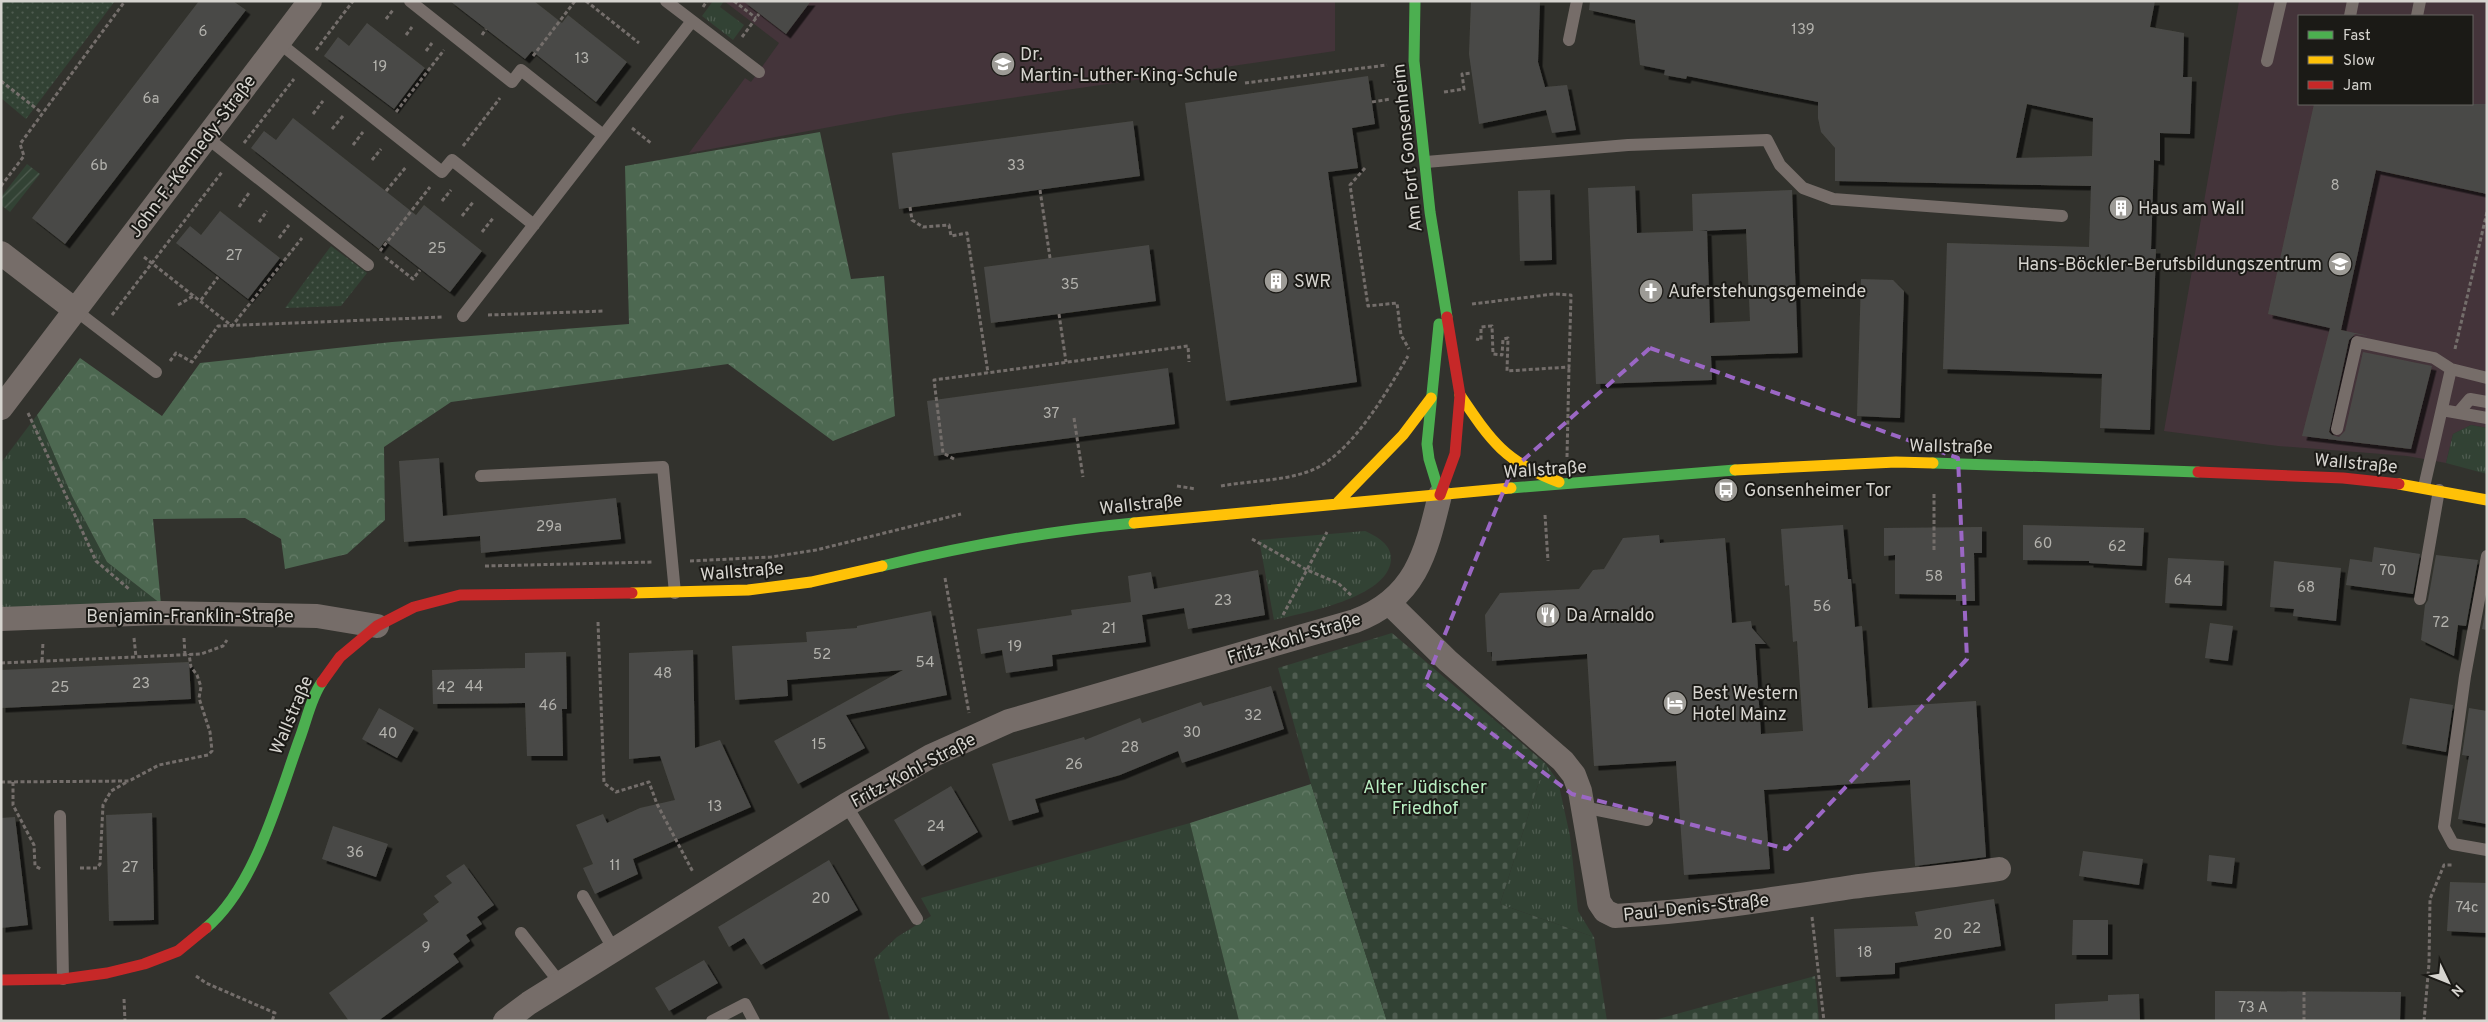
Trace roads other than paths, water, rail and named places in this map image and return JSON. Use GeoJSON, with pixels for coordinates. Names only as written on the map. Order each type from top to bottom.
{"type":"FeatureCollection","features":[{"type":"Feature","properties":{"kind":"street","name":"John-F.-Kennedy-Straße"},"geometry":{"type":"LineString","coordinates":[[75,310],[310,1]]}},
{"type":"Feature","properties":{"kind":"street","name":"Am Fort Gonsenheim"},"geometry":{"type":"LineString","coordinates":[[1415,1],[1414,61],[1430,212],[1460,395],[1455,454],[1440,495]]}},
{"type":"Feature","properties":{"kind":"street"},"geometry":{"type":"LineString","coordinates":[[1,253],[75,310],[1,408]]}},
{"type":"Feature","properties":{"kind":"street","name":"Am Fort Gonsenheim"},"geometry":{"type":"LineString","coordinates":[[1440,495],[1429,459],[1428,444],[1443,290]]}},
{"type":"Feature","properties":{"kind":"street"},"geometry":{"type":"LineString","coordinates":[[1460,395],[1490,440],[1514,463],[1532,473],[1567,485]]}},
{"type":"Feature","properties":{"kind":"street"},"geometry":{"type":"LineString","coordinates":[[1338,502],[1403,435],[1431,398]]}},
{"type":"Feature","properties":{"kind":"street","name":"Wallstraße"},"geometry":{"type":"LineString","coordinates":[[1,980],[63,979],[107,973],[144,964],[178,950],[215,920],[238,889],[256,856],[319,686],[340,658],[377,626],[414,607],[460,595],[674,593],[748,590],[812,582],[941,552],[1064,530],[1338,502],[1751,469],[1896,462],[2049,465],[2304,476],[2424,487],[2487,500]]}},
{"type":"Feature","properties":{"kind":"street","name":"Fritz-Kohl-Straße"},"geometry":{"type":"LineString","coordinates":[[505,1021],[560,983],[846,805],[931,756],[1009,720],[1355,621],[1390,604],[1405,588],[1418,568],[1431,531],[1440,495]]}},
{"type":"Feature","properties":{"kind":"street","name":"Paul-Denis-Straße"},"geometry":{"type":"LineString","coordinates":[[1390,604],[1448,661],[1563,761],[1574,774],[1583,807],[1599,902],[1605,911],[1615,916],[1757,902],[1999,869]]}},
{"type":"Feature","properties":{"kind":"street","name":"Benjamin-Franklin-Straße"},"geometry":{"type":"LineString","coordinates":[[1,619],[160,614],[317,616],[377,626]]}},
{"type":"Feature","properties":{"kind":"lane"},"geometry":{"type":"LineString","coordinates":[[410,1],[512,82],[521,70],[604,135]]}},
{"type":"Feature","properties":{"kind":"lane"},"geometry":{"type":"LineString","coordinates":[[666,1],[758,72]]}},
{"type":"Feature","properties":{"kind":"lane"},"geometry":{"type":"LineString","coordinates":[[1569,40],[1577,1]]}},
{"type":"Feature","properties":{"kind":"lane"},"geometry":{"type":"LineString","coordinates":[[2267,61],[2280,1]]}},
{"type":"Feature","properties":{"kind":"lane"},"geometry":{"type":"LineString","coordinates":[[2350,15],[2353,1]]}},
{"type":"Feature","properties":{"kind":"lane"},"geometry":{"type":"LineString","coordinates":[[2417,15],[2420,1]]}},
{"type":"Feature","properties":{"kind":"lane"},"geometry":{"type":"LineString","coordinates":[[462,316],[692,21]]}},
{"type":"Feature","properties":{"kind":"lane"},"geometry":{"type":"LineString","coordinates":[[278,42],[442,172],[452,160],[534,225]]}},
{"type":"Feature","properties":{"kind":"lane"},"geometry":{"type":"LineString","coordinates":[[206,137],[368,265]]}},
{"type":"Feature","properties":{"kind":"lane"},"geometry":{"type":"LineString","coordinates":[[1426,162],[1628,145],[1767,140],[1780,165],[1803,188],[1833,199],[2062,216]]}},
{"type":"Feature","properties":{"kind":"lane"},"geometry":{"type":"LineString","coordinates":[[75,310],[156,372]]}},
{"type":"Feature","properties":{"kind":"lane"},"geometry":{"type":"LineString","coordinates":[[2338,429],[2357,342],[2434,358],[2451,369],[2487,378]]}},
{"type":"Feature","properties":{"kind":"lane"},"geometry":{"type":"LineString","coordinates":[[2424,487],[2451,369]]}},
{"type":"Feature","properties":{"kind":"lane"},"geometry":{"type":"LineString","coordinates":[[2458,413],[2470,399],[2487,402]]}},
{"type":"Feature","properties":{"kind":"lane"},"geometry":{"type":"LineString","coordinates":[[2442,410],[2487,418]]}},
{"type":"Feature","properties":{"kind":"lane"},"geometry":{"type":"LineString","coordinates":[[481,476],[663,467],[674,593]]}},
{"type":"Feature","properties":{"kind":"lane"},"geometry":{"type":"LineString","coordinates":[[2420,599],[2439,490]]}},
{"type":"Feature","properties":{"kind":"lane"},"geometry":{"type":"LineString","coordinates":[[2487,556],[2466,676],[2444,827],[2453,844],[2487,850]]}},
{"type":"Feature","properties":{"kind":"lane"},"geometry":{"type":"LineString","coordinates":[[846,805],[917,919]]}},
{"type":"Feature","properties":{"kind":"lane"},"geometry":{"type":"LineString","coordinates":[[1583,807],[1647,820]]}},
{"type":"Feature","properties":{"kind":"lane"},"geometry":{"type":"LineString","coordinates":[[60,816],[63,979]]}},
{"type":"Feature","properties":{"kind":"lane"},"geometry":{"type":"LineString","coordinates":[[583,896],[614,950]]}},
{"type":"Feature","properties":{"kind":"lane"},"geometry":{"type":"LineString","coordinates":[[521,933],[560,983]]}},
{"type":"Feature","properties":{"kind":"lane"},"geometry":{"type":"LineString","coordinates":[[712,1021],[745,1004],[754,1021]]}},
{"type":"Feature","properties":{"kind":"place","name":"Dr. Martin-Luther-King-Schule"},"geometry":{"type":"Point","coordinates":[1003,64]}},
{"type":"Feature","properties":{"kind":"place","name":"Haus am Wall"},"geometry":{"type":"Point","coordinates":[2121,208]}},
{"type":"Feature","properties":{"kind":"place","name":"Hans-Böckler-Berufsbildungszentrum"},"geometry":{"type":"Point","coordinates":[2340,264]}},
{"type":"Feature","properties":{"kind":"place","name":"SWR"},"geometry":{"type":"Point","coordinates":[1276,281]}},
{"type":"Feature","properties":{"kind":"place","name":"Auferstehungsgemeinde"},"geometry":{"type":"Point","coordinates":[1651,291]}},
{"type":"Feature","properties":{"kind":"place","name":"Gonsenheimer Tor"},"geometry":{"type":"Point","coordinates":[1726,490]}},
{"type":"Feature","properties":{"kind":"place","name":"Da Arnaldo"},"geometry":{"type":"Point","coordinates":[1548,615]}},
{"type":"Feature","properties":{"kind":"place","name":"Best Western Hotel Mainz"},"geometry":{"type":"Point","coordinates":[1675,703]}},
{"type":"Feature","properties":{"kind":"park label","name":"Alter Jüdischer Friedhof"},"geometry":{"type":"Point","coordinates":[1425,798]}}]}
